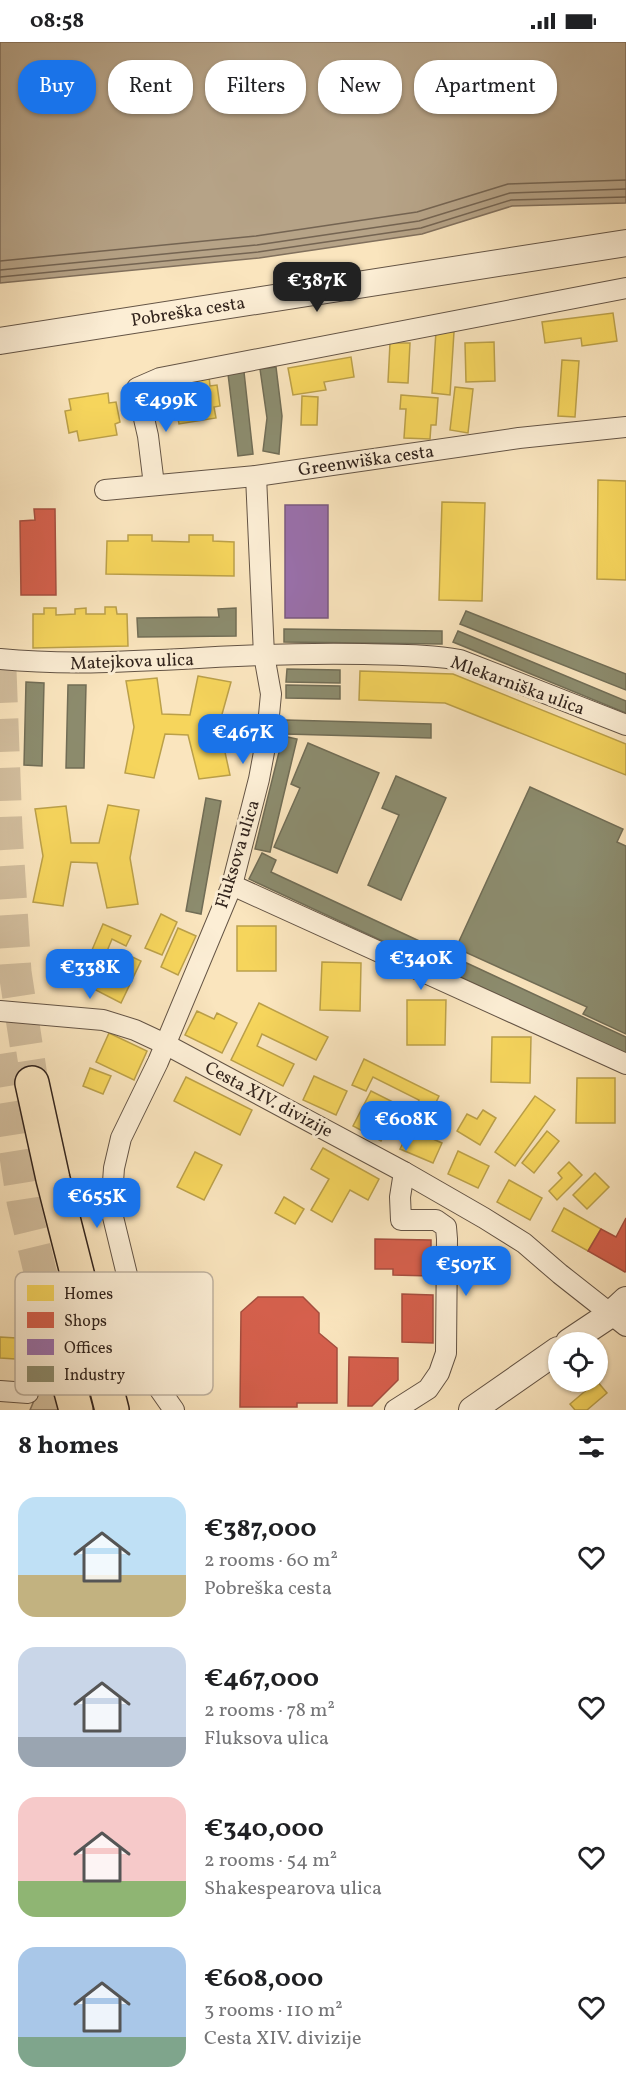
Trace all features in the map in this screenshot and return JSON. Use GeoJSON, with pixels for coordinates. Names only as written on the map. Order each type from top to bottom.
{"type":"FeatureCollection","features":[{"type":"Feature","properties":{"kind":"highway"},"geometry":{"type":"LineString","coordinates":[[32,1083],[53,1179],[77,1272]]}},
{"type":"Feature","properties":{"kind":"highway"},"geometry":{"type":"LineString","coordinates":[[72,1395],[76,1410]]}},
{"type":"Feature","properties":{"kind":"street","name":"Pobreška cesta"},"geometry":{"type":"LineString","coordinates":[[0,341],[626,243]]}},
{"type":"Feature","properties":{"kind":"street"},"geometry":{"type":"LineString","coordinates":[[154,485],[148,436],[137,388],[160,378],[626,288]]}},
{"type":"Feature","properties":{"kind":"street","name":"Greenwiška cesta"},"geometry":{"type":"LineString","coordinates":[[105,490],[256,476],[519,438],[626,427]]}},
{"type":"Feature","properties":{"kind":"street","name":"Fluksova ulica"},"geometry":{"type":"LineString","coordinates":[[165,1044],[232,885],[259,779],[267,736],[271,694],[264,655],[256,476]]}},
{"type":"Feature","properties":{"kind":"street","name":"Matejkova ulica"},"geometry":{"type":"LineString","coordinates":[[0,659],[55,664],[136,663],[264,655]]}},
{"type":"Feature","properties":{"kind":"street","name":"Mlekarniška ulica"},"geometry":{"type":"LineString","coordinates":[[264,655],[440,656],[459,660],[626,725]]}},
{"type":"Feature","properties":{"kind":"street"},"geometry":{"type":"LineString","coordinates":[[232,885],[626,1064]]}},
{"type":"Feature","properties":{"kind":"street","name":"Cesta XIV. divizije"},"geometry":{"type":"LineString","coordinates":[[0,1011],[103,1020],[135,1030],[165,1044],[404,1172],[524,1243],[560,1274],[621,1313]]}},
{"type":"Feature","properties":{"kind":"street"},"geometry":{"type":"LineString","coordinates":[[126,1272],[113,1217],[114,1168],[121,1138],[165,1044]]}},
{"type":"Feature","properties":{"kind":"street"},"geometry":{"type":"LineString","coordinates":[[395,1410],[428,1389],[439,1373],[446,1353],[446,1227],[436,1220],[401,1220],[400,1197],[404,1172]]}},
{"type":"Feature","properties":{"kind":"street"},"geometry":{"type":"LineString","coordinates":[[587,1332],[621,1313]]}},
{"type":"Feature","properties":{"kind":"street"},"geometry":{"type":"LineString","coordinates":[[472,1410],[548,1357]]}},
{"type":"Feature","properties":{"kind":"street"},"geometry":{"type":"LineString","coordinates":[[0,1391],[15,1392]]}},
{"type":"Feature","properties":{"kind":"street"},"geometry":{"type":"LineString","coordinates":[[164,1395],[174,1410]]}},
{"type":"Feature","properties":{"kind":"shaded area"},"geometry":{"type":"Polygon","coordinates":[[[36,1395],[59,1395],[63,1410],[30,1410],[36,1395]]]}},
{"type":"Feature","properties":{"kind":"shaded area"},"geometry":{"type":"Polygon","coordinates":[[[82,1395],[96,1395],[100,1410],[86,1410],[82,1395]]]}},
{"type":"Feature","properties":{"kind":"water"},"geometry":{"type":"Polygon","coordinates":[[[0,42],[626,42],[626,203],[512,206],[422,234],[259,258],[0,283],[0,42]]]}},
{"type":"Feature","properties":{"kind":"building: Homes"},"geometry":{"type":"Polygon","coordinates":[[[613,313],[617,341],[582,346],[581,338],[545,343],[542,322],[613,313]]]}},
{"type":"Feature","properties":{"kind":"building: Homes"},"geometry":{"type":"Polygon","coordinates":[[[436,331],[454,332],[450,395],[432,393],[436,331]]]}},
{"type":"Feature","properties":{"kind":"building: Homes"},"geometry":{"type":"Polygon","coordinates":[[[494,342],[495,381],[466,382],[465,343],[494,342]]]}},
{"type":"Feature","properties":{"kind":"building: Homes"},"geometry":{"type":"Polygon","coordinates":[[[390,343],[410,343],[408,383],[388,382],[390,343]]]}},
{"type":"Feature","properties":{"kind":"building: Homes"},"geometry":{"type":"Polygon","coordinates":[[[351,357],[354,377],[324,382],[326,390],[293,395],[288,368],[351,357]]]}},
{"type":"Feature","properties":{"kind":"building: Homes"},"geometry":{"type":"Polygon","coordinates":[[[562,360],[579,361],[575,417],[558,416],[562,360]]]}},
{"type":"Feature","properties":{"kind":"building: Homes"},"geometry":{"type":"Polygon","coordinates":[[[209,376],[210,386],[217,385],[220,406],[214,407],[216,418],[179,424],[177,413],[169,414],[166,393],[171,392],[170,381],[209,376]]]}},
{"type":"Feature","properties":{"kind":"building: Homes"},"geometry":{"type":"Polygon","coordinates":[[[455,387],[473,389],[468,433],[450,430],[455,387]]]}},
{"type":"Feature","properties":{"kind":"building: Homes"},"geometry":{"type":"Polygon","coordinates":[[[108,393],[109,403],[116,402],[120,422],[115,424],[117,435],[79,441],[77,431],[69,433],[65,411],[71,410],[69,399],[108,393]]]}},
{"type":"Feature","properties":{"kind":"building: Homes"},"geometry":{"type":"Polygon","coordinates":[[[401,395],[438,398],[436,425],[431,425],[430,439],[404,438],[406,409],[400,409],[401,395]]]}},
{"type":"Feature","properties":{"kind":"building: Homes"},"geometry":{"type":"Polygon","coordinates":[[[302,396],[318,397],[317,425],[301,425],[302,396]]]}},
{"type":"Feature","properties":{"kind":"building: Homes"},"geometry":{"type":"Polygon","coordinates":[[[598,480],[626,481],[626,580],[597,579],[598,480]]]}},
{"type":"Feature","properties":{"kind":"building: Homes"},"geometry":{"type":"Polygon","coordinates":[[[442,502],[485,503],[482,601],[439,600],[442,502]]]}},
{"type":"Feature","properties":{"kind":"building: Homes"},"geometry":{"type":"Polygon","coordinates":[[[128,535],[152,535],[152,541],[189,542],[189,535],[213,535],[213,541],[234,542],[234,576],[106,574],[107,541],[128,541],[128,535]]]}},
{"type":"Feature","properties":{"kind":"building: Homes"},"geometry":{"type":"Polygon","coordinates":[[[105,607],[116,607],[117,614],[127,614],[128,646],[33,648],[33,614],[44,614],[44,608],[56,608],[56,615],[75,614],[75,609],[86,608],[86,614],[105,614],[105,607]]]}},
{"type":"Feature","properties":{"kind":"building: Homes"},"geometry":{"type":"Polygon","coordinates":[[[360,671],[453,674],[626,744],[626,775],[445,703],[359,700],[360,671]]]}},
{"type":"Feature","properties":{"kind":"building: Homes"},"geometry":{"type":"Polygon","coordinates":[[[198,676],[231,682],[219,725],[230,775],[199,779],[188,735],[165,734],[154,778],[125,773],[134,727],[126,681],[157,678],[162,714],[190,715],[198,676]]]}},
{"type":"Feature","properties":{"kind":"building: Homes"},"geometry":{"type":"Polygon","coordinates":[[[108,805],[139,810],[130,858],[138,904],[107,908],[97,863],[71,862],[63,906],[33,902],[43,856],[35,809],[66,806],[71,843],[99,843],[108,805]]]}},
{"type":"Feature","properties":{"kind":"building: Homes"},"geometry":{"type":"Polygon","coordinates":[[[161,914],[177,922],[162,955],[145,948],[161,914]]]}},
{"type":"Feature","properties":{"kind":"building: Homes"},"geometry":{"type":"Polygon","coordinates":[[[103,924],[131,936],[126,946],[112,939],[105,956],[92,950],[103,924]]]}},
{"type":"Feature","properties":{"kind":"building: Homes"},"geometry":{"type":"Polygon","coordinates":[[[237,926],[276,926],[276,971],[237,971],[237,926]]]}},
{"type":"Feature","properties":{"kind":"building: Homes"},"geometry":{"type":"Polygon","coordinates":[[[178,928],[196,936],[178,975],[161,967],[178,928]]]}},
{"type":"Feature","properties":{"kind":"building: Homes"},"geometry":{"type":"Polygon","coordinates":[[[124,953],[141,961],[121,1003],[84,984],[96,961],[108,968],[111,962],[118,966],[124,953]]]}},
{"type":"Feature","properties":{"kind":"building: Homes"},"geometry":{"type":"Polygon","coordinates":[[[322,962],[361,963],[360,1011],[320,1010],[322,962]]]}},
{"type":"Feature","properties":{"kind":"building: Homes"},"geometry":{"type":"Polygon","coordinates":[[[407,1000],[446,1000],[445,1045],[407,1045],[407,1000]]]}},
{"type":"Feature","properties":{"kind":"building: Homes"},"geometry":{"type":"Polygon","coordinates":[[[259,1003],[328,1037],[316,1060],[262,1034],[257,1046],[294,1064],[283,1086],[231,1060],[259,1003]]]}},
{"type":"Feature","properties":{"kind":"building: Homes"},"geometry":{"type":"Polygon","coordinates":[[[197,1011],[214,1019],[217,1013],[237,1023],[222,1053],[185,1035],[197,1011]]]}},
{"type":"Feature","properties":{"kind":"building: Homes"},"geometry":{"type":"Polygon","coordinates":[[[109,1033],[147,1051],[134,1080],[96,1062],[109,1033]]]}},
{"type":"Feature","properties":{"kind":"building: Homes"},"geometry":{"type":"Polygon","coordinates":[[[492,1037],[531,1037],[530,1083],[491,1082],[492,1037]]]}},
{"type":"Feature","properties":{"kind":"building: Homes"},"geometry":{"type":"Polygon","coordinates":[[[364,1059],[439,1096],[423,1130],[408,1123],[419,1100],[373,1077],[366,1091],[352,1085],[364,1059]]]}},
{"type":"Feature","properties":{"kind":"building: Homes"},"geometry":{"type":"Polygon","coordinates":[[[90,1068],[111,1076],[103,1094],[83,1086],[90,1068]]]}},
{"type":"Feature","properties":{"kind":"building: Homes"},"geometry":{"type":"Polygon","coordinates":[[[314,1076],[347,1091],[336,1115],[303,1100],[314,1076]]]}},
{"type":"Feature","properties":{"kind":"building: Homes"},"geometry":{"type":"Polygon","coordinates":[[[186,1077],[252,1110],[240,1135],[174,1101],[186,1077]]]}},
{"type":"Feature","properties":{"kind":"building: Homes"},"geometry":{"type":"Polygon","coordinates":[[[577,1078],[615,1078],[615,1123],[576,1123],[577,1078]]]}},
{"type":"Feature","properties":{"kind":"building: Homes"},"geometry":{"type":"Polygon","coordinates":[[[371,1091],[399,1105],[381,1141],[353,1126],[371,1091]]]}},
{"type":"Feature","properties":{"kind":"building: Homes"},"geometry":{"type":"Polygon","coordinates":[[[535,1096],[555,1110],[515,1166],[495,1152],[535,1096]]]}},
{"type":"Feature","properties":{"kind":"building: Homes"},"geometry":{"type":"Polygon","coordinates":[[[483,1110],[496,1118],[480,1145],[457,1131],[467,1114],[477,1119],[483,1110]]]}},
{"type":"Feature","properties":{"kind":"building: Homes"},"geometry":{"type":"Polygon","coordinates":[[[410,1129],[442,1143],[433,1163],[400,1149],[410,1129]]]}},
{"type":"Feature","properties":{"kind":"building: Homes"},"geometry":{"type":"Polygon","coordinates":[[[547,1131],[559,1141],[534,1173],[522,1163],[547,1131]]]}},
{"type":"Feature","properties":{"kind":"building: Homes"},"geometry":{"type":"Polygon","coordinates":[[[323,1148],[379,1179],[368,1200],[350,1190],[332,1222],[311,1210],[329,1179],[311,1169],[323,1148]]]}},
{"type":"Feature","properties":{"kind":"building: Homes"},"geometry":{"type":"Polygon","coordinates":[[[458,1151],[489,1166],[478,1188],[448,1174],[458,1151]]]}},
{"type":"Feature","properties":{"kind":"building: Homes"},"geometry":{"type":"Polygon","coordinates":[[[195,1152],[222,1165],[204,1200],[177,1187],[195,1152]]]}},
{"type":"Feature","properties":{"kind":"building: Homes"},"geometry":{"type":"Polygon","coordinates":[[[569,1162],[582,1175],[557,1200],[549,1191],[562,1178],[558,1173],[569,1162]]]}},
{"type":"Feature","properties":{"kind":"building: Homes"},"geometry":{"type":"Polygon","coordinates":[[[595,1173],[609,1187],[587,1209],[573,1195],[595,1173]]]}},
{"type":"Feature","properties":{"kind":"building: Homes"},"geometry":{"type":"Polygon","coordinates":[[[509,1180],[542,1198],[530,1220],[497,1202],[509,1180]]]}},
{"type":"Feature","properties":{"kind":"building: Homes"},"geometry":{"type":"Polygon","coordinates":[[[284,1197],[304,1209],[295,1224],[275,1213],[284,1197]]]}},
{"type":"Feature","properties":{"kind":"building: Homes"},"geometry":{"type":"Polygon","coordinates":[[[564,1208],[601,1229],[588,1251],[552,1231],[564,1208]]]}},
{"type":"Feature","properties":{"kind":"building: Homes"},"geometry":{"type":"Polygon","coordinates":[[[0,1337],[15,1338],[15,1359],[0,1358],[0,1337]]]}},
{"type":"Feature","properties":{"kind":"building: Homes"},"geometry":{"type":"Polygon","coordinates":[[[584,1392],[607,1393],[587,1410],[575,1410],[570,1404],[584,1392]]]}},
{"type":"Feature","properties":{"kind":"building: Shops"},"geometry":{"type":"Polygon","coordinates":[[[34,509],[55,509],[56,595],[21,595],[20,521],[35,520],[34,509]]]}},
{"type":"Feature","properties":{"kind":"building: Shops"},"geometry":{"type":"Polygon","coordinates":[[[626,1218],[625,1272],[588,1251],[601,1229],[616,1237],[626,1218]]]}},
{"type":"Feature","properties":{"kind":"building: Shops"},"geometry":{"type":"Polygon","coordinates":[[[375,1239],[431,1240],[431,1276],[393,1275],[393,1269],[375,1269],[375,1239]]]}},
{"type":"Feature","properties":{"kind":"building: Shops"},"geometry":{"type":"Polygon","coordinates":[[[402,1294],[433,1295],[433,1343],[402,1342],[402,1294]]]}},
{"type":"Feature","properties":{"kind":"building: Shops"},"geometry":{"type":"Polygon","coordinates":[[[258,1297],[303,1297],[319,1313],[319,1333],[337,1348],[337,1403],[297,1403],[297,1407],[240,1407],[241,1312],[258,1297]]]}},
{"type":"Feature","properties":{"kind":"building: Shops"},"geometry":{"type":"Polygon","coordinates":[[[349,1357],[398,1358],[398,1380],[372,1406],[348,1406],[349,1357]]]}},
{"type":"Feature","properties":{"kind":"building: Offices"},"geometry":{"type":"Polygon","coordinates":[[[285,505],[328,505],[328,618],[285,618],[285,505]]]}},
{"type":"Feature","properties":{"kind":"building: Industry"},"geometry":{"type":"Polygon","coordinates":[[[276,367],[282,416],[279,454],[263,451],[267,418],[260,369],[276,367]]]}},
{"type":"Feature","properties":{"kind":"building: Industry"},"geometry":{"type":"Polygon","coordinates":[[[244,372],[253,454],[238,456],[228,374],[244,372]]]}},
{"type":"Feature","properties":{"kind":"building: Industry"},"geometry":{"type":"Polygon","coordinates":[[[236,608],[236,636],[138,637],[137,618],[219,617],[218,609],[236,608]]]}},
{"type":"Feature","properties":{"kind":"building: Industry"},"geometry":{"type":"Polygon","coordinates":[[[466,611],[626,674],[626,690],[460,624],[466,611]]]}},
{"type":"Feature","properties":{"kind":"building: Industry"},"geometry":{"type":"Polygon","coordinates":[[[284,629],[442,631],[442,644],[284,642],[284,629]]]}},
{"type":"Feature","properties":{"kind":"building: Industry"},"geometry":{"type":"Polygon","coordinates":[[[458,631],[626,701],[626,713],[453,642],[458,631]]]}},
{"type":"Feature","properties":{"kind":"building: Industry"},"geometry":{"type":"Polygon","coordinates":[[[287,669],[340,670],[340,683],[286,682],[287,669]]]}},
{"type":"Feature","properties":{"kind":"building: Industry"},"geometry":{"type":"Polygon","coordinates":[[[26,682],[44,683],[42,766],[24,765],[26,682]]]}},
{"type":"Feature","properties":{"kind":"building: Industry"},"geometry":{"type":"Polygon","coordinates":[[[68,685],[86,685],[84,768],[66,768],[68,685]]]}},
{"type":"Feature","properties":{"kind":"building: Industry"},"geometry":{"type":"Polygon","coordinates":[[[286,685],[340,686],[340,699],[286,698],[286,685]]]}},
{"type":"Feature","properties":{"kind":"building: Industry"},"geometry":{"type":"Polygon","coordinates":[[[286,720],[431,724],[431,738],[286,734],[286,720]]]}},
{"type":"Feature","properties":{"kind":"building: Industry"},"geometry":{"type":"Polygon","coordinates":[[[283,736],[297,739],[270,852],[255,849],[283,736]]]}},
{"type":"Feature","properties":{"kind":"building: Industry"},"geometry":{"type":"Polygon","coordinates":[[[308,743],[379,773],[337,873],[274,847],[300,788],[291,784],[308,743]]]}},
{"type":"Feature","properties":{"kind":"building: Industry"},"geometry":{"type":"Polygon","coordinates":[[[396,776],[446,798],[401,900],[368,885],[399,815],[382,808],[396,776]]]}},
{"type":"Feature","properties":{"kind":"building: Industry"},"geometry":{"type":"Polygon","coordinates":[[[530,787],[623,829],[617,842],[626,846],[626,1034],[583,1014],[587,1007],[456,948],[530,787]]]}},
{"type":"Feature","properties":{"kind":"building: Industry"},"geometry":{"type":"Polygon","coordinates":[[[206,798],[221,801],[201,914],[186,911],[206,798]]]}},
{"type":"Feature","properties":{"kind":"building: Industry"},"geometry":{"type":"Polygon","coordinates":[[[262,853],[276,860],[271,872],[626,1037],[626,1054],[249,879],[262,853]]]}},
{"type":"Feature","properties":{"kind":"tunnel"},"geometry":{"type":"LineString","coordinates":[[0,670],[6,830],[15,972],[32,1083]]}},
{"type":"Feature","properties":{"kind":"tunnel"},"geometry":{"type":"LineString","coordinates":[[0,1054],[23,1201],[40,1272]]}}]}
